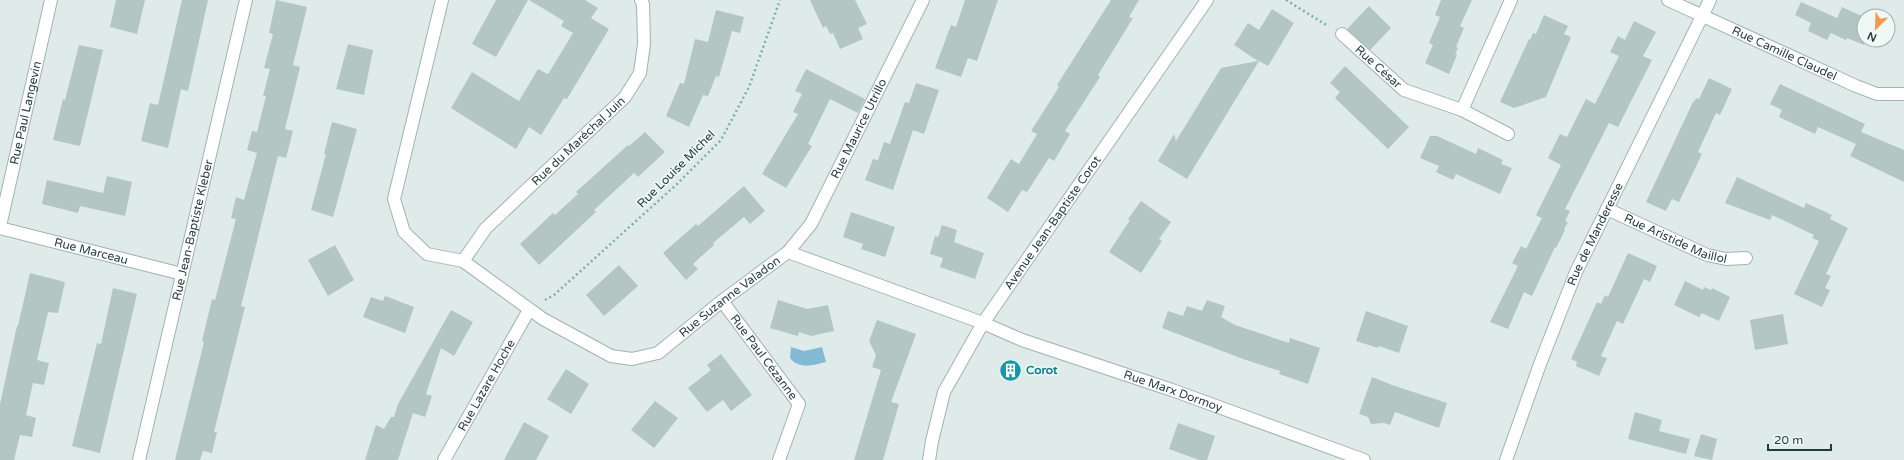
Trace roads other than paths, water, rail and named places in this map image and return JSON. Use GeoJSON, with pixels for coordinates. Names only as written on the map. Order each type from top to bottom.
{"type":"FeatureCollection","features":[{"type":"Feature","properties":{"kind":"street","name":"Rue Paul Langevin"},"geometry":{"type":"LineString","coordinates":[[0,227],[51,0]]}},
{"type":"Feature","properties":{"kind":"street","name":"Rue Jean-Baptiste Kleber"},"geometry":{"type":"LineString","coordinates":[[139,460],[246,0]]}},
{"type":"Feature","properties":{"kind":"street"},"geometry":{"type":"LineString","coordinates":[[442,0],[394,199],[404,232],[427,254],[463,261],[529,310]]}},
{"type":"Feature","properties":{"kind":"street","name":"Rue du Maréchal Juin"},"geometry":{"type":"LineString","coordinates":[[463,261],[486,228],[624,97],[640,73],[644,44],[643,4],[641,0]]}},
{"type":"Feature","properties":{"kind":"street","name":"Rue Maurice Utrillo"},"geometry":{"type":"LineString","coordinates":[[788,252],[811,224],[923,0]]}},
{"type":"Feature","properties":{"kind":"street","name":"Avenue Jean-Baptiste Corot"},"geometry":{"type":"LineString","coordinates":[[929,460],[944,392],[983,323],[1207,0]]}},
{"type":"Feature","properties":{"kind":"street"},"geometry":{"type":"LineString","coordinates":[[1462,110],[1511,0]]}},
{"type":"Feature","properties":{"kind":"street","name":"Rue Camille Claudel"},"geometry":{"type":"LineString","coordinates":[[1668,0],[1876,94],[1904,94]]}},
{"type":"Feature","properties":{"kind":"street","name":"Rue de Manderesse"},"geometry":{"type":"LineString","coordinates":[[1506,460],[1540,364],[1576,272],[1710,0]]}},
{"type":"Feature","properties":{"kind":"street","name":"Rue César"},"geometry":{"type":"LineString","coordinates":[[1342,34],[1404,90],[1462,110],[1508,134]]}},
{"type":"Feature","properties":{"kind":"street","name":"Rue Aristide Maillol"},"geometry":{"type":"LineString","coordinates":[[1607,209],[1707,255],[1726,259],[1746,258]]}},
{"type":"Feature","properties":{"kind":"street","name":"Rue Marceau"},"geometry":{"type":"LineString","coordinates":[[0,227],[182,274]]}},
{"type":"Feature","properties":{"kind":"street","name":"Rue Suzanne Valadon"},"geometry":{"type":"LineString","coordinates":[[529,310],[611,356],[632,359],[658,353],[722,301],[788,252],[983,323]]}},
{"type":"Feature","properties":{"kind":"street","name":"Rue Paul Cézanne"},"geometry":{"type":"LineString","coordinates":[[722,301],[798,404],[780,460]]}},
{"type":"Feature","properties":{"kind":"street","name":"Rue Lazare Hoche"},"geometry":{"type":"LineString","coordinates":[[444,460],[529,310]]}},
{"type":"Feature","properties":{"kind":"street","name":"Rue Marx Dormoy"},"geometry":{"type":"LineString","coordinates":[[983,323],[1022,340],[1172,390],[1364,460]]}},
{"type":"Feature","properties":{"kind":"water"},"geometry":{"type":"Polygon","coordinates":[[[791,347],[804,351],[822,347],[826,362],[807,366],[798,364],[790,358],[791,347]]]}},
{"type":"Feature","properties":{"kind":"place","name":"Corot"},"geometry":{"type":"Point","coordinates":[1011,370]}}]}
